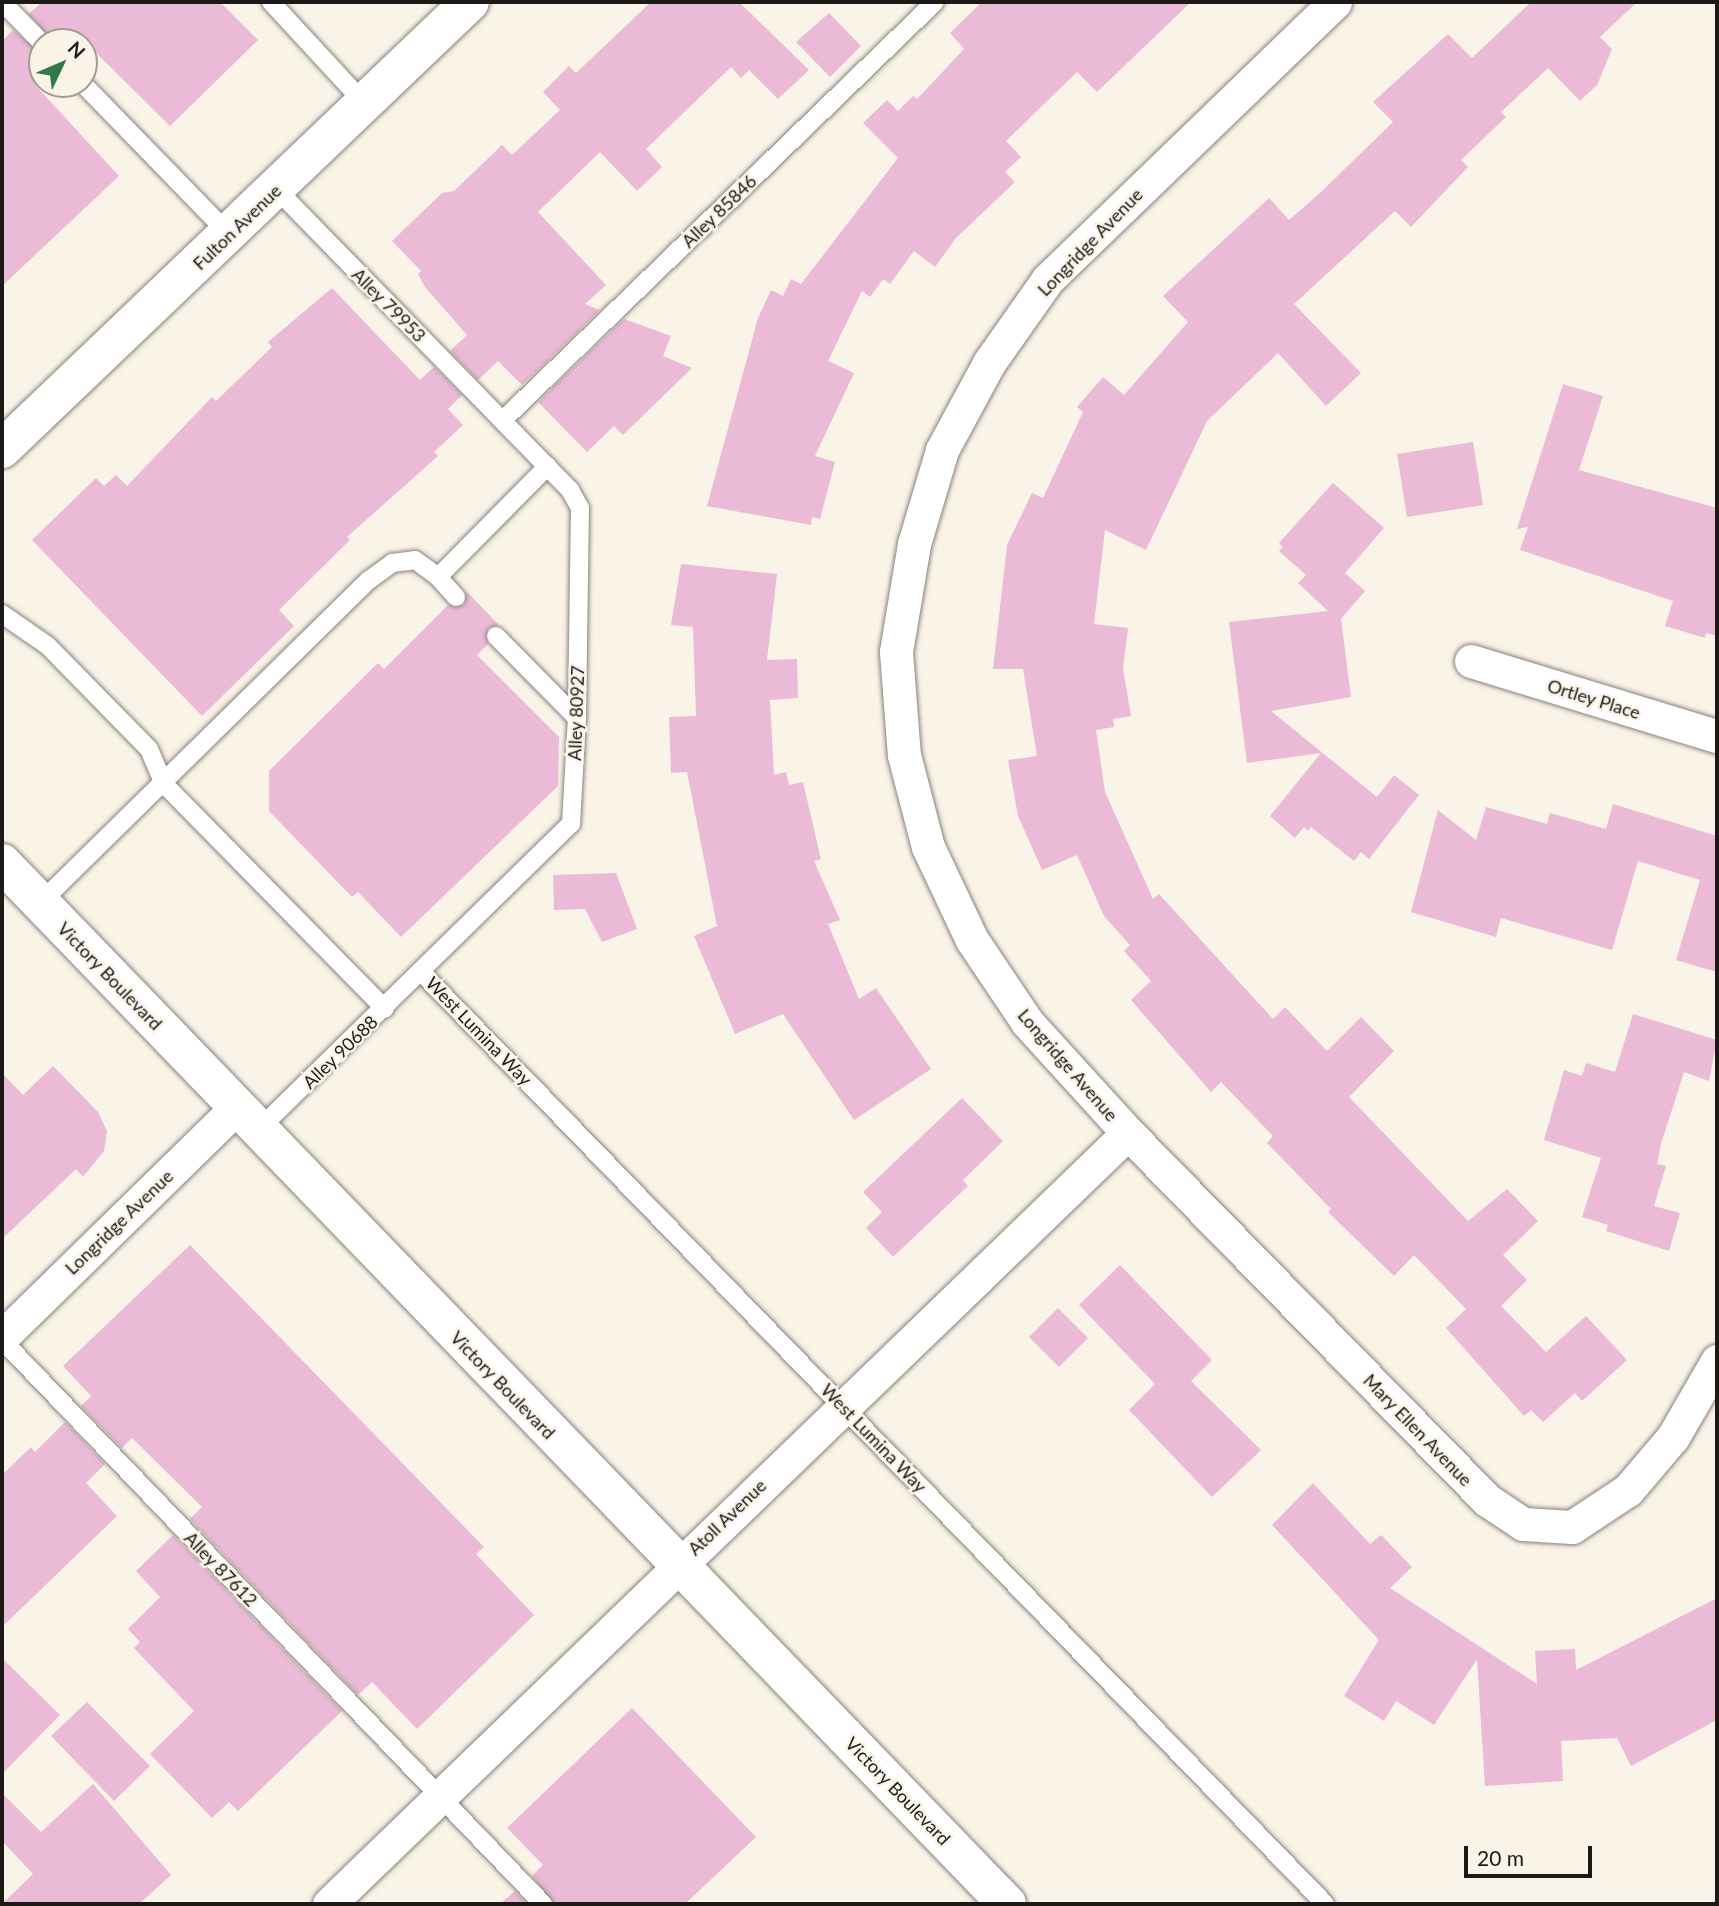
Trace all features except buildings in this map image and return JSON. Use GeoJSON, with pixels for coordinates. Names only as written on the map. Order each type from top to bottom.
{"type":"FeatureCollection","features":[{"type":"Feature","properties":{"kind":"main road","name":"Fulton Avenue"},"geometry":{"type":"LineString","coordinates":[[2,449],[230,235],[470,2]]}},
{"type":"Feature","properties":{"kind":"main road","name":"Victory Boulevard"},"geometry":{"type":"LineString","coordinates":[[2,863],[1007,1904]]}},
{"type":"Feature","properties":{"kind":"street","name":"Longridge Avenue"},"geometry":{"type":"LineString","coordinates":[[1128,1133],[1027,1023],[972,940],[928,847],[904,755],[896,652],[914,544],[942,450],[989,363],[1048,279],[1335,2]]}},
{"type":"Feature","properties":{"kind":"street","name":"Ortley Place"},"geometry":{"type":"LineString","coordinates":[[1471,661],[1717,736]]}},
{"type":"Feature","properties":{"kind":"street","name":"Longridge Avenue"},"geometry":{"type":"LineString","coordinates":[[2,1339],[247,1119]]}},
{"type":"Feature","properties":{"kind":"street","name":"Mary Ellen Avenue"},"geometry":{"type":"LineString","coordinates":[[1128,1133],[1487,1500],[1523,1524],[1572,1527],[1628,1490],[1673,1437],[1717,1362]]}},
{"type":"Feature","properties":{"kind":"street","name":"Atoll Avenue"},"geometry":{"type":"LineString","coordinates":[[329,1904],[677,1565],[1128,1133]]}},
{"type":"Feature","properties":{"kind":"lane"},"geometry":{"type":"LineString","coordinates":[[2,2],[28,29]]}},
{"type":"Feature","properties":{"kind":"lane"},"geometry":{"type":"LineString","coordinates":[[271,2],[365,104]]}},
{"type":"Feature","properties":{"kind":"lane","name":"Alley 85846"},"geometry":{"type":"LineString","coordinates":[[503,420],[935,2]]}},
{"type":"Feature","properties":{"kind":"lane"},"geometry":{"type":"LineString","coordinates":[[97,98],[230,235]]}},
{"type":"Feature","properties":{"kind":"lane","name":"Alley 79953"},"geometry":{"type":"LineString","coordinates":[[277,190],[503,420]]}},
{"type":"Feature","properties":{"kind":"lane","name":"Alley 80927"},"geometry":{"type":"LineString","coordinates":[[422,973],[571,824],[577,718],[580,508],[570,490],[503,420]]}},
{"type":"Feature","properties":{"kind":"lane"},"geometry":{"type":"LineString","coordinates":[[438,577],[548,466]]}},
{"type":"Feature","properties":{"kind":"lane"},"geometry":{"type":"LineString","coordinates":[[40,903],[391,562],[415,560],[438,577],[456,597]]}},
{"type":"Feature","properties":{"kind":"lane"},"geometry":{"type":"LineString","coordinates":[[2,614],[48,646],[149,749],[164,784],[385,1009]]}},
{"type":"Feature","properties":{"kind":"lane"},"geometry":{"type":"LineString","coordinates":[[496,636],[577,718]]}},
{"type":"Feature","properties":{"kind":"lane","name":"Alley 90688"},"geometry":{"type":"LineString","coordinates":[[247,1119],[385,1009],[422,973]]}},
{"type":"Feature","properties":{"kind":"lane","name":"West Lumina Way"},"geometry":{"type":"LineString","coordinates":[[422,973],[1325,1904]]}},
{"type":"Feature","properties":{"kind":"lane","name":"Alley 87612"},"geometry":{"type":"LineString","coordinates":[[2,1339],[542,1904]]}}]}
